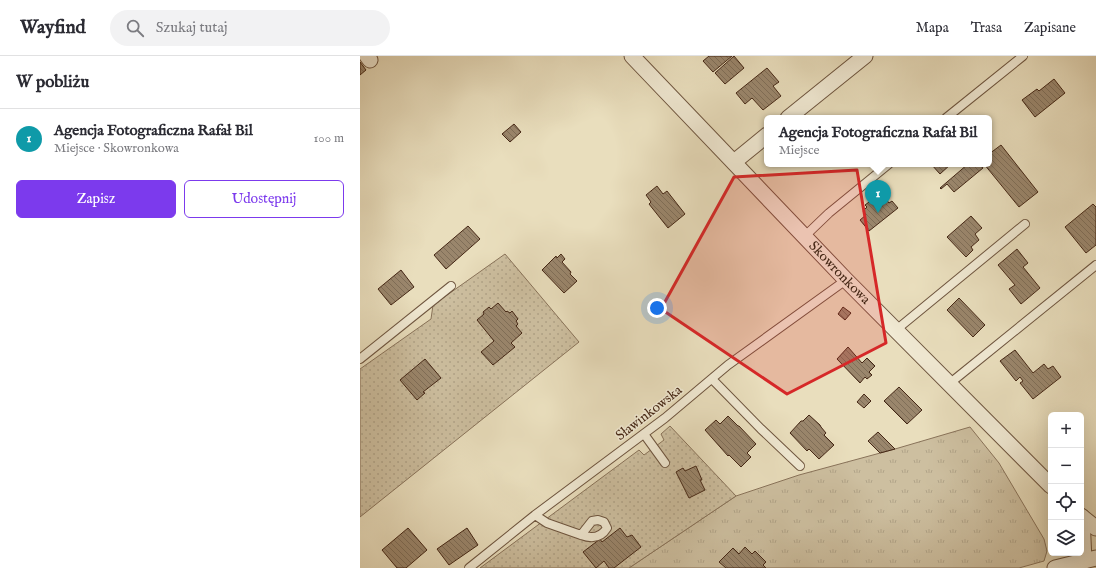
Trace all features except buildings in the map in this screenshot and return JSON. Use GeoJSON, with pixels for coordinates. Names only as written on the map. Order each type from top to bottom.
{"type":"FeatureCollection","features":[{"type":"Feature","properties":{"kind":"street","name":"Skowronkowa"},"geometry":{"type":"LineString","coordinates":[[632,56],[846,280],[1049,484]]}},
{"type":"Feature","properties":{"kind":"street"},"geometry":{"type":"LineString","coordinates":[[792,115],[865,56]]}},
{"type":"Feature","properties":{"kind":"street"},"geometry":{"type":"LineString","coordinates":[[734,162],[764,137]]}},
{"type":"Feature","properties":{"kind":"street"},"geometry":{"type":"LineString","coordinates":[[1084,519],[1096,528]]}},
{"type":"Feature","properties":{"kind":"street"},"geometry":{"type":"LineString","coordinates":[[1055,568],[1090,559],[1083,520]]}},
{"type":"Feature","properties":{"kind":"lane"},"geometry":{"type":"LineString","coordinates":[[950,115],[1023,56]]}},
{"type":"Feature","properties":{"kind":"lane"},"geometry":{"type":"LineString","coordinates":[[805,236],[829,213],[885,167]]}},
{"type":"Feature","properties":{"kind":"lane"},"geometry":{"type":"LineString","coordinates":[[896,330],[1025,224]]}},
{"type":"Feature","properties":{"kind":"lane"},"geometry":{"type":"LineString","coordinates":[[949,384],[1096,265]]}},
{"type":"Feature","properties":{"kind":"lane","name":"Sławinkowska"},"geometry":{"type":"LineString","coordinates":[[469,568],[535,515],[644,434],[728,365],[846,280]]}},
{"type":"Feature","properties":{"kind":"lane"},"geometry":{"type":"LineString","coordinates":[[360,359],[451,286]]}},
{"type":"Feature","properties":{"kind":"lane"},"geometry":{"type":"LineString","coordinates":[[712,379],[760,429],[800,466]]}},
{"type":"Feature","properties":{"kind":"lane"},"geometry":{"type":"LineString","coordinates":[[644,434],[665,463]]}},
{"type":"Feature","properties":{"kind":"lane"},"geometry":{"type":"LineString","coordinates":[[535,515],[547,523],[581,535]]}},
{"type":"Feature","properties":{"kind":"highlighted area"},"geometry":{"type":"Polygon","coordinates":[[[857,170],[886,343],[787,394],[661,309],[734,177],[857,170]]]}},
{"type":"Feature","properties":{"kind":"green space"},"geometry":{"type":"Polygon","coordinates":[[[505,254],[579,342],[360,517],[360,369],[431,319],[433,305],[505,254]]]}},
{"type":"Feature","properties":{"kind":"green space"},"geometry":{"type":"Polygon","coordinates":[[[670,426],[736,496],[629,568],[480,568],[639,450],[644,455],[664,440],[661,434],[670,426]]]}},
{"type":"Feature","properties":{"kind":"green space"},"geometry":{"type":"Polygon","coordinates":[[[970,427],[999,463],[1044,539],[1047,551],[1044,561],[1019,568],[629,568],[736,496],[799,475],[970,427]]]}},
{"type":"Feature","properties":{"kind":"place","name":"Agencja Fotograficzna Rafał Bil"},"geometry":{"type":"Point","coordinates":[878,213]}}]}
